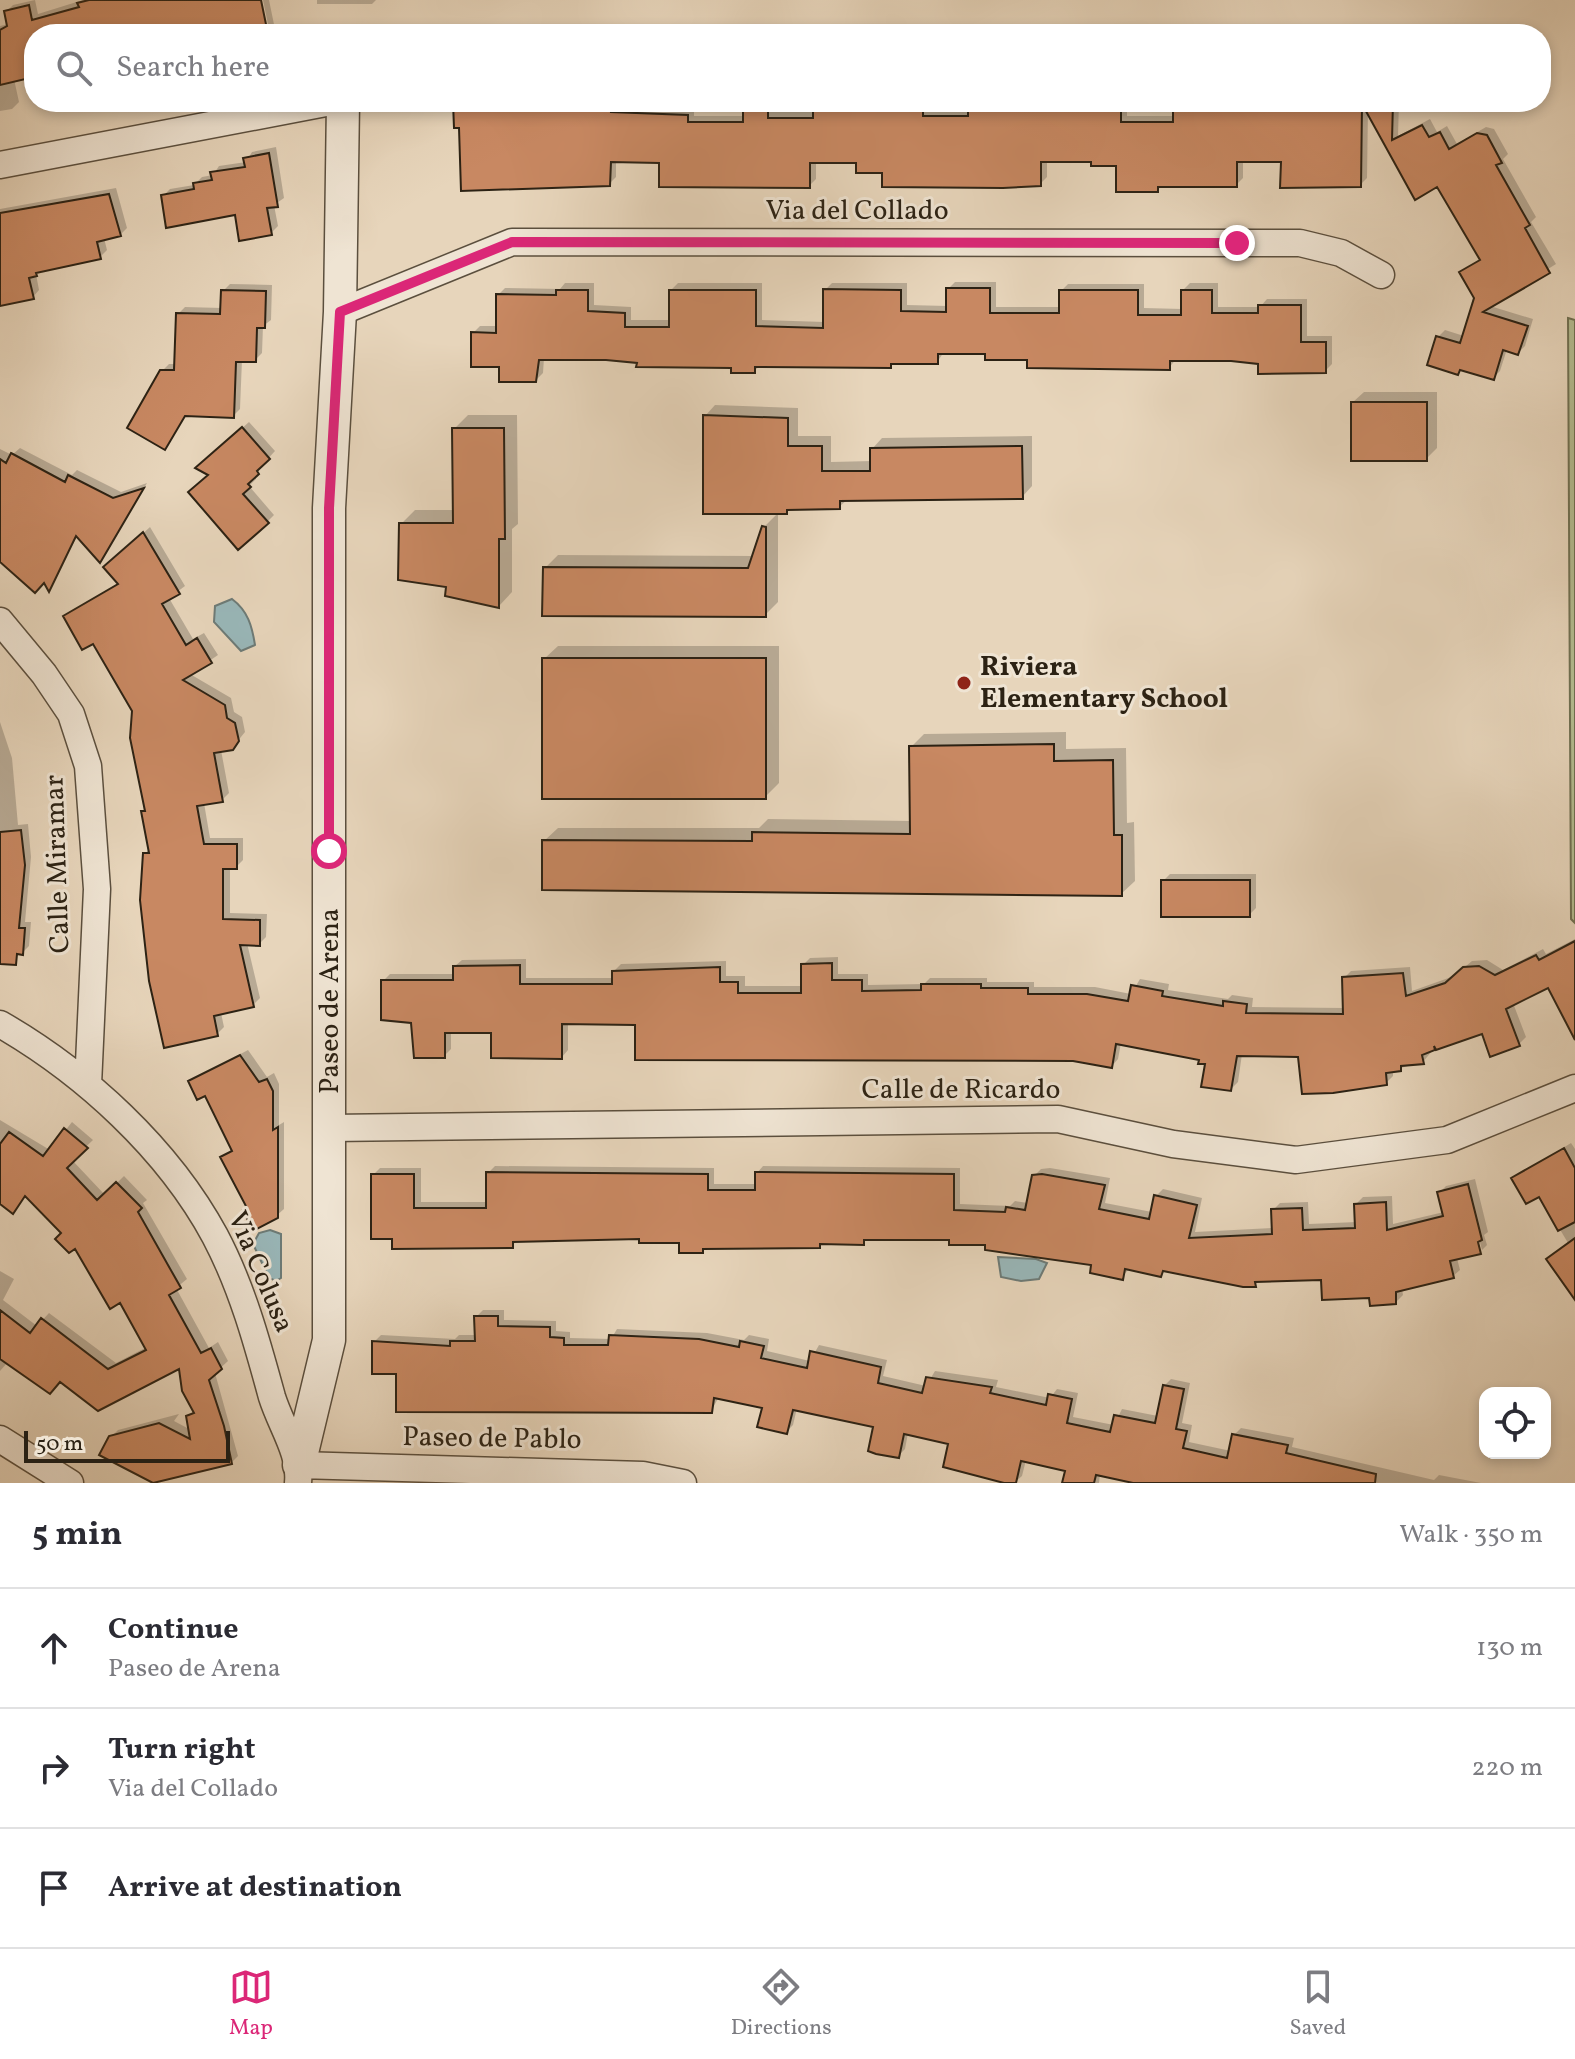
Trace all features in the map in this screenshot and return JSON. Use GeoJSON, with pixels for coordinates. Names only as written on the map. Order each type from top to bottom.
{"type":"FeatureCollection","features":[{"type":"Feature","properties":{"kind":"street"},"geometry":{"type":"LineString","coordinates":[[0,165],[278,112]]}},
{"type":"Feature","properties":{"kind":"street","name":"Paseo de Arena"},"geometry":{"type":"LineString","coordinates":[[298,1474],[329,1340],[329,508],[340,312],[343,112]]}},
{"type":"Feature","properties":{"kind":"street","name":"Via del Collado"},"geometry":{"type":"LineString","coordinates":[[340,312],[512,242],[1300,243],[1341,253],[1381,275]]}},
{"type":"Feature","properties":{"kind":"street","name":"Calle Miramar"},"geometry":{"type":"LineString","coordinates":[[0,621],[44,674],[71,714],[88,766],[97,889],[88,1085]]}},
{"type":"Feature","properties":{"kind":"street","name":"Via Colusa"},"geometry":{"type":"LineString","coordinates":[[0,1024],[88,1085],[157,1155],[214,1235],[236,1281],[298,1474]]}},
{"type":"Feature","properties":{"kind":"street","name":"Calle de Ricardo"},"geometry":{"type":"LineString","coordinates":[[331,1128],[1058,1119],[1173,1144],[1296,1160],[1447,1140],[1575,1088]]}},
{"type":"Feature","properties":{"kind":"street"},"geometry":{"type":"LineString","coordinates":[[0,1439],[70,1483]]}},
{"type":"Feature","properties":{"kind":"street","name":"Paseo de Pablo"},"geometry":{"type":"LineString","coordinates":[[298,1474],[643,1479],[683,1483]]}},
{"type":"Feature","properties":{"kind":"green space"},"geometry":{"type":"Polygon","coordinates":[[[1568,318],[1575,320],[1575,923],[1571,919],[1568,318]]]}},
{"type":"Feature","properties":{"kind":"water"},"geometry":{"type":"Polygon","coordinates":[[[232,599],[246,614],[254,638],[255,645],[241,651],[214,622],[215,606],[232,599]]]}},
{"type":"Feature","properties":{"kind":"water"},"geometry":{"type":"Polygon","coordinates":[[[270,1230],[281,1234],[281,1278],[276,1281],[269,1278],[253,1244],[259,1233],[270,1230]]]}},
{"type":"Feature","properties":{"kind":"water"},"geometry":{"type":"Polygon","coordinates":[[[998,1257],[1036,1259],[1047,1263],[1039,1279],[1021,1281],[1001,1277],[998,1257]]]}},
{"type":"Feature","properties":{"kind":"building"},"geometry":{"type":"Polygon","coordinates":[[[89,0],[261,0],[266,24],[24,24],[24,79],[0,85],[0,30],[7,26],[4,11],[29,5],[32,20],[79,7],[77,3],[89,0]]]}},
{"type":"Feature","properties":{"kind":"building"},"geometry":{"type":"Polygon","coordinates":[[[453,112],[611,112],[688,115],[688,122],[743,122],[743,112],[768,112],[768,118],[813,118],[813,112],[923,112],[923,116],[968,116],[968,112],[1121,112],[1121,122],[1173,122],[1173,112],[1362,112],[1361,187],[1280,188],[1281,162],[1237,162],[1237,187],[1158,187],[1158,192],[1116,192],[1116,166],[1091,166],[1091,162],[1041,162],[1041,186],[882,187],[882,173],[856,173],[856,163],[810,163],[810,188],[659,187],[659,163],[611,162],[610,186],[461,191],[459,128],[454,128],[453,112]]]}},
{"type":"Feature","properties":{"kind":"building"},"geometry":{"type":"Polygon","coordinates":[[[1366,112],[1393,112],[1392,140],[1422,125],[1429,137],[1440,132],[1449,149],[1477,133],[1487,135],[1502,163],[1496,165],[1530,225],[1525,228],[1550,273],[1483,312],[1528,326],[1518,355],[1503,350],[1494,380],[1460,370],[1458,375],[1427,365],[1436,336],[1460,343],[1474,298],[1459,272],[1480,260],[1437,187],[1415,200],[1366,112]]]}},
{"type":"Feature","properties":{"kind":"building"},"geometry":{"type":"Polygon","coordinates":[[[269,153],[278,207],[267,208],[272,235],[239,241],[235,215],[166,228],[161,195],[194,189],[193,183],[212,180],[210,172],[245,167],[243,158],[269,153]]]}},
{"type":"Feature","properties":{"kind":"building"},"geometry":{"type":"Polygon","coordinates":[[[109,194],[121,236],[97,242],[101,259],[36,273],[37,276],[29,278],[34,299],[0,306],[0,213],[109,194]]]}},
{"type":"Feature","properties":{"kind":"building"},"geometry":{"type":"Polygon","coordinates":[[[946,288],[990,288],[990,313],[1059,313],[1059,290],[1138,290],[1138,315],[1181,315],[1181,290],[1212,290],[1212,313],[1258,313],[1258,305],[1301,305],[1301,342],[1326,342],[1326,373],[1258,374],[1258,364],[1231,361],[1170,361],[1170,370],[1027,368],[1027,360],[985,360],[985,354],[938,354],[938,364],[891,364],[891,368],[755,367],[755,373],[731,373],[731,368],[636,367],[637,363],[606,360],[539,360],[536,382],[499,382],[499,367],[471,367],[471,332],[496,333],[496,294],[556,295],[556,290],[588,290],[588,311],[625,313],[625,327],[669,327],[669,290],[756,290],[756,326],[823,328],[823,289],[901,290],[901,311],[946,312],[946,288]]]}},
{"type":"Feature","properties":{"kind":"building"},"geometry":{"type":"Polygon","coordinates":[[[221,290],[266,291],[265,328],[257,328],[256,362],[236,362],[234,418],[185,416],[165,450],[127,428],[160,370],[174,370],[176,313],[220,314],[221,290]]]}},
{"type":"Feature","properties":{"kind":"building"},"geometry":{"type":"Polygon","coordinates":[[[1351,402],[1427,402],[1427,461],[1351,461],[1351,402]]]}},
{"type":"Feature","properties":{"kind":"building"},"geometry":{"type":"Polygon","coordinates":[[[703,415],[788,418],[788,446],[822,446],[822,471],[870,471],[870,448],[1022,446],[1023,499],[840,501],[840,509],[787,510],[787,514],[703,514],[703,415]]]}},
{"type":"Feature","properties":{"kind":"building"},"geometry":{"type":"Polygon","coordinates":[[[242,427],[270,459],[257,471],[259,474],[243,494],[269,523],[238,550],[188,492],[208,475],[195,468],[242,427]]]}},
{"type":"Feature","properties":{"kind":"building"},"geometry":{"type":"Polygon","coordinates":[[[452,428],[504,428],[505,539],[499,539],[499,608],[445,596],[446,587],[398,580],[399,523],[453,523],[452,428]]]}},
{"type":"Feature","properties":{"kind":"building"},"geometry":{"type":"Polygon","coordinates":[[[11,453],[65,482],[68,475],[113,498],[144,488],[100,563],[76,536],[49,592],[44,583],[35,593],[0,562],[0,459],[6,463],[11,453]]]}},
{"type":"Feature","properties":{"kind":"building"},"geometry":{"type":"Polygon","coordinates":[[[762,526],[766,527],[766,617],[542,616],[543,567],[748,568],[762,526]]]}},
{"type":"Feature","properties":{"kind":"building"},"geometry":{"type":"Polygon","coordinates":[[[143,532],[180,594],[162,604],[186,645],[197,638],[212,663],[183,680],[225,705],[227,718],[235,723],[239,741],[233,750],[214,753],[223,802],[197,806],[204,844],[237,844],[237,869],[223,869],[223,919],[260,920],[260,946],[240,945],[254,1007],[214,1016],[218,1036],[164,1048],[149,981],[140,900],[143,853],[149,853],[141,811],[145,811],[130,738],[132,711],[93,644],[82,650],[63,616],[118,584],[103,567],[143,532]]]}},
{"type":"Feature","properties":{"kind":"building"},"geometry":{"type":"Polygon","coordinates":[[[542,658],[766,658],[766,799],[542,799],[542,658]]]}},
{"type":"Feature","properties":{"kind":"building"},"geometry":{"type":"Polygon","coordinates":[[[1054,744],[1054,761],[1113,760],[1114,835],[1122,835],[1122,896],[542,890],[542,840],[752,841],[752,832],[910,834],[909,746],[1054,744]]]}},
{"type":"Feature","properties":{"kind":"building"},"geometry":{"type":"Polygon","coordinates":[[[21,830],[25,865],[19,928],[25,928],[23,955],[17,954],[16,965],[0,964],[0,832],[21,830]]]}},
{"type":"Feature","properties":{"kind":"building"},"geometry":{"type":"Polygon","coordinates":[[[1161,880],[1250,880],[1250,917],[1161,917],[1161,880]]]}},
{"type":"Feature","properties":{"kind":"building"},"geometry":{"type":"Polygon","coordinates":[[[1575,941],[1575,1040],[1548,988],[1506,1009],[1520,1046],[1490,1057],[1482,1034],[1436,1050],[1434,1046],[1435,1050],[1422,1055],[1424,1064],[1401,1066],[1401,1071],[1386,1073],[1387,1085],[1333,1093],[1302,1094],[1298,1057],[1237,1056],[1231,1091],[1201,1087],[1205,1064],[1198,1064],[1199,1060],[1116,1044],[1112,1068],[1073,1061],[635,1060],[635,1025],[562,1024],[562,1059],[491,1058],[491,1033],[445,1033],[445,1058],[414,1058],[411,1023],[381,1020],[381,980],[453,980],[453,966],[520,965],[520,984],[612,984],[612,971],[720,967],[720,982],[738,982],[738,993],[801,993],[801,964],[832,963],[832,980],[862,980],[862,991],[921,990],[921,984],[981,984],[981,988],[1028,988],[1028,994],[1087,994],[1128,1001],[1131,985],[1163,991],[1162,996],[1223,1006],[1223,1001],[1247,1004],[1246,1013],[1343,1014],[1342,977],[1403,973],[1406,996],[1445,983],[1463,967],[1479,966],[1495,975],[1536,955],[1539,960],[1575,941]]]}},
{"type":"Feature","properties":{"kind":"building"},"geometry":{"type":"Polygon","coordinates":[[[240,1055],[259,1082],[267,1079],[273,1091],[273,1130],[278,1127],[278,1218],[253,1231],[243,1210],[247,1208],[220,1157],[232,1151],[205,1096],[197,1100],[188,1081],[240,1055]]]}},
{"type":"Feature","properties":{"kind":"building"},"geometry":{"type":"Polygon","coordinates":[[[64,1128],[88,1148],[67,1168],[97,1200],[116,1182],[142,1208],[138,1212],[181,1288],[169,1295],[201,1353],[211,1348],[222,1369],[209,1380],[232,1464],[153,1483],[99,1455],[109,1436],[159,1423],[190,1439],[186,1416],[194,1413],[182,1391],[179,1369],[98,1411],[60,1382],[50,1394],[0,1359],[0,1310],[30,1333],[41,1318],[108,1369],[146,1350],[120,1303],[110,1309],[75,1249],[69,1253],[55,1239],[61,1233],[25,1196],[13,1214],[0,1204],[0,1144],[9,1132],[43,1156],[64,1128]]]}},
{"type":"Feature","properties":{"kind":"building"},"geometry":{"type":"Polygon","coordinates":[[[1564,1148],[1575,1168],[1575,1222],[1558,1231],[1539,1197],[1526,1204],[1511,1178],[1564,1148]]]}},
{"type":"Feature","properties":{"kind":"building"},"geometry":{"type":"Polygon","coordinates":[[[486,1172],[708,1174],[708,1190],[755,1190],[755,1172],[954,1174],[954,1210],[1005,1212],[1006,1207],[1025,1210],[1032,1175],[1042,1174],[1105,1185],[1099,1209],[1149,1219],[1154,1195],[1197,1205],[1189,1238],[1272,1234],[1271,1209],[1302,1208],[1303,1230],[1355,1228],[1354,1204],[1386,1202],[1387,1230],[1443,1216],[1437,1192],[1468,1184],[1482,1240],[1478,1242],[1481,1254],[1450,1261],[1454,1278],[1396,1292],[1396,1304],[1370,1306],[1369,1298],[1322,1300],[1321,1280],[1255,1282],[1256,1287],[1243,1287],[1163,1271],[1161,1277],[1125,1269],[1123,1280],[1090,1273],[1091,1265],[985,1250],[985,1245],[949,1245],[949,1240],[864,1240],[864,1245],[703,1249],[703,1253],[679,1253],[679,1243],[639,1243],[639,1239],[513,1242],[513,1248],[392,1249],[392,1239],[371,1239],[371,1174],[414,1174],[414,1208],[486,1208],[486,1172]]]}},
{"type":"Feature","properties":{"kind":"building"},"geometry":{"type":"Polygon","coordinates":[[[1575,1238],[1575,1300],[1546,1259],[1575,1238]]]}},
{"type":"Feature","properties":{"kind":"building"},"geometry":{"type":"Polygon","coordinates":[[[474,1316],[498,1316],[498,1326],[550,1327],[550,1337],[564,1338],[564,1345],[608,1345],[609,1335],[699,1339],[739,1347],[740,1341],[764,1346],[761,1358],[807,1368],[810,1351],[881,1367],[878,1383],[922,1393],[926,1377],[992,1387],[990,1393],[1046,1405],[1048,1394],[1072,1399],[1067,1423],[1110,1432],[1114,1415],[1155,1423],[1163,1385],[1184,1389],[1176,1429],[1187,1431],[1183,1448],[1227,1458],[1232,1434],[1288,1445],[1286,1453],[1376,1474],[1375,1483],[1133,1483],[1096,1475],[1094,1483],[1062,1483],[1065,1471],[1021,1461],[1016,1483],[1004,1483],[943,1467],[948,1444],[904,1434],[899,1458],[876,1454],[868,1451],[873,1427],[793,1410],[787,1434],[757,1427],[762,1408],[714,1398],[712,1413],[396,1412],[396,1374],[372,1374],[372,1341],[450,1346],[450,1341],[475,1341],[474,1316]]]}},
{"type":"Feature","properties":{"kind":"place","name":"Riviera Elementary School"},"geometry":{"type":"Point","coordinates":[964,683]}},
{"type":"Feature","properties":{"kind":"route"},"geometry":{"type":"LineString","coordinates":[[329,851],[329,508],[340,312],[512,242],[1237,243]]}}]}
